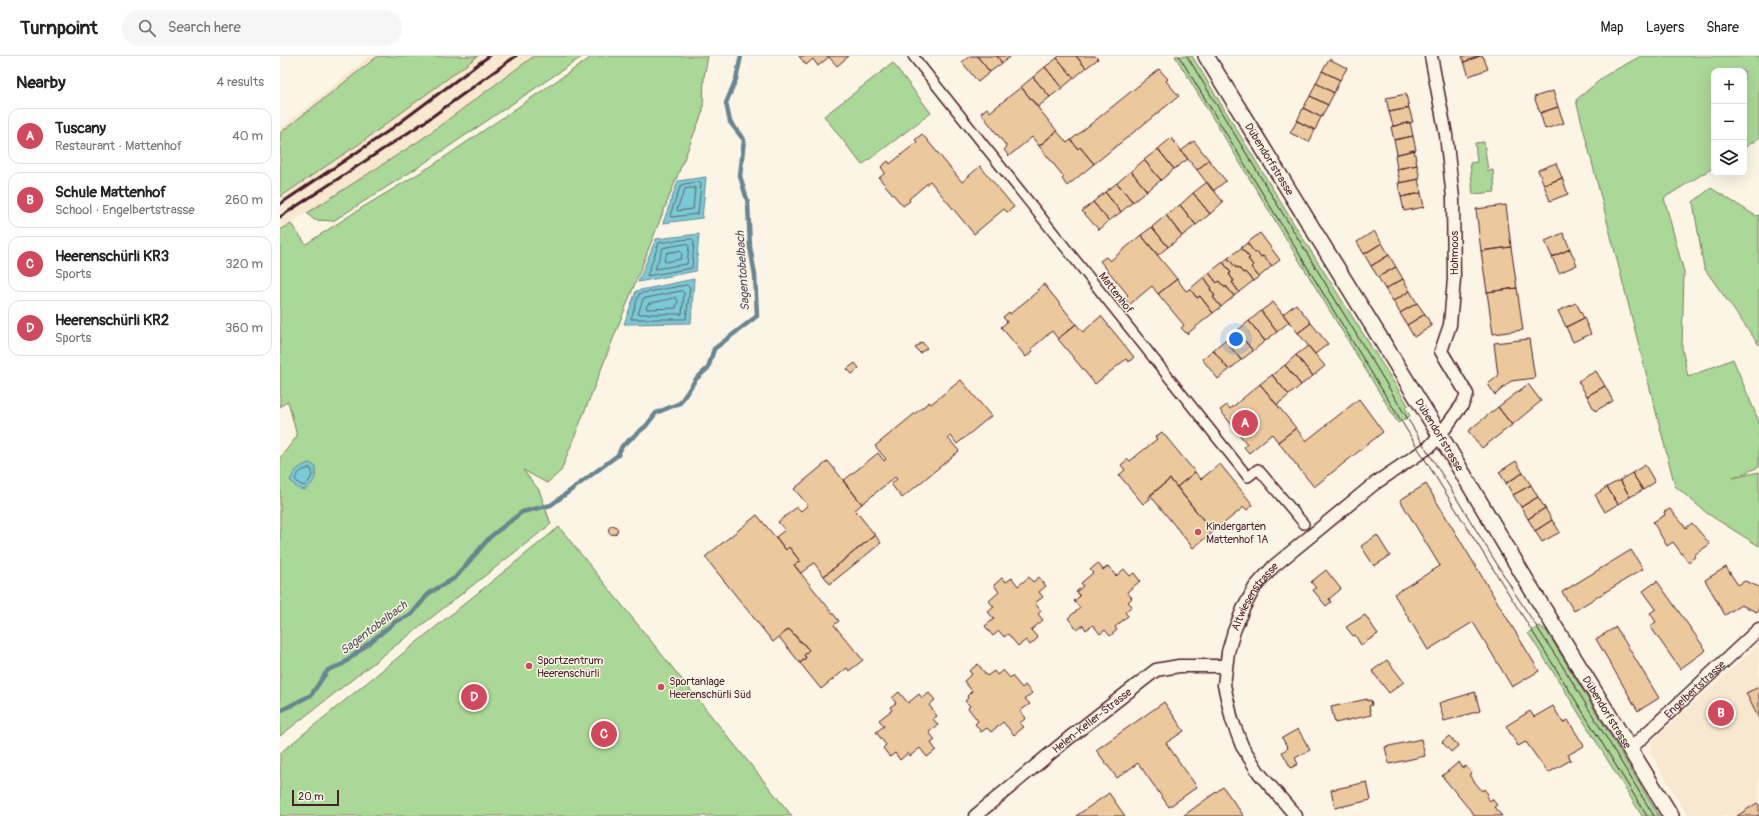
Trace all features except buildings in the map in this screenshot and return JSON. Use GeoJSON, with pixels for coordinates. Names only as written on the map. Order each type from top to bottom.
{"type":"FeatureCollection","features":[{"type":"Feature","properties":{"kind":"street","name":"Mattenhof"},"geometry":{"type":"LineString","coordinates":[[912,56],[1248,477],[1258,469],[1304,524]]}},
{"type":"Feature","properties":{"kind":"street","name":"Dübendorfstrasse"},"geometry":{"type":"LineString","coordinates":[[1206,56],[1440,435],[1462,474],[1671,816]]}},
{"type":"Feature","properties":{"kind":"street","name":"Hohmoos"},"geometry":{"type":"LineString","coordinates":[[1431,56],[1446,135],[1453,198],[1454,279],[1450,325],[1441,351],[1467,394],[1440,435]]}},
{"type":"Feature","properties":{"kind":"street","name":"Altwiesenstrasse"},"geometry":{"type":"LineString","coordinates":[[1296,816],[1259,773],[1242,746],[1232,720],[1224,685],[1225,666],[1234,631],[1243,609],[1256,587],[1274,566],[1374,484],[1426,449],[1440,435]]}},
{"type":"Feature","properties":{"kind":"street","name":"Engelbertstrasse"},"geometry":{"type":"LineString","coordinates":[[1630,749],[1759,629]]}},
{"type":"Feature","properties":{"kind":"street","name":"Helen-Keller-Strasse"},"geometry":{"type":"LineString","coordinates":[[975,816],[1086,724],[1156,670],[1179,666],[1225,666]]}},
{"type":"Feature","properties":{"kind":"shaded area"},"geometry":{"type":"Polygon","coordinates":[[[370,56],[534,56],[419,141],[280,230],[280,129],[370,56]]]}},
{"type":"Feature","properties":{"kind":"shaded area"},"geometry":{"type":"Polygon","coordinates":[[[1759,644],[1759,816],[1688,816],[1649,751],[1651,750],[1651,742],[1759,644]]]}},
{"type":"Feature","properties":{"kind":"green space"},"geometry":{"type":"Polygon","coordinates":[[[378,56],[478,56],[362,142],[280,197],[280,133],[378,56]]]}},
{"type":"Feature","properties":{"kind":"green space"},"geometry":{"type":"Polygon","coordinates":[[[534,56],[583,56],[420,166],[333,221],[314,220],[307,213],[419,141],[534,56]]]}},
{"type":"Feature","properties":{"kind":"green space"},"geometry":{"type":"Polygon","coordinates":[[[593,56],[708,56],[704,77],[703,111],[561,471],[547,483],[523,470],[539,490],[551,524],[280,736],[280,458],[297,436],[288,401],[280,407],[280,230],[291,224],[306,244],[363,207],[433,165],[593,56]]]}},
{"type":"Feature","properties":{"kind":"green space"},"geometry":{"type":"Polygon","coordinates":[[[1175,56],[1192,56],[1297,229],[1408,405],[1405,407],[1410,416],[1398,423],[1175,56]]]}},
{"type":"Feature","properties":{"kind":"green space"},"geometry":{"type":"Polygon","coordinates":[[[1641,56],[1759,56],[1759,138],[1747,146],[1747,68],[1711,68],[1711,169],[1664,198],[1684,272],[1682,348],[1688,377],[1733,359],[1759,422],[1759,467],[1733,478],[1759,472],[1759,546],[1708,514],[1675,486],[1576,100],[1606,75],[1641,56]]]}},
{"type":"Feature","properties":{"kind":"green space"},"geometry":{"type":"Polygon","coordinates":[[[893,63],[931,113],[862,165],[824,116],[893,63]]]}},
{"type":"Feature","properties":{"kind":"green space"},"geometry":{"type":"Polygon","coordinates":[[[1484,142],[1488,171],[1493,170],[1495,192],[1473,194],[1470,163],[1477,162],[1475,143],[1484,142]]]}},
{"type":"Feature","properties":{"kind":"green space"},"geometry":{"type":"Polygon","coordinates":[[[1711,188],[1756,216],[1759,215],[1759,345],[1704,268],[1693,202],[1711,188]]]}},
{"type":"Feature","properties":{"kind":"green space","name":"Sportzentrum Heerenschürli"},"geometry":{"type":"Polygon","coordinates":[[[559,527],[792,816],[280,816],[280,753],[559,527]]]}},
{"type":"Feature","properties":{"kind":"green space"},"geometry":{"type":"Polygon","coordinates":[[[1539,626],[1546,630],[1659,816],[1642,816],[1528,633],[1539,626]]]}},
{"type":"Feature","properties":{"kind":"water"},"geometry":{"type":"Polygon","coordinates":[[[706,177],[702,218],[663,223],[678,181],[706,177]]]}},
{"type":"Feature","properties":{"kind":"water"},"geometry":{"type":"Polygon","coordinates":[[[699,234],[696,271],[638,282],[656,239],[699,234]]]}},
{"type":"Feature","properties":{"kind":"water"},"geometry":{"type":"Polygon","coordinates":[[[694,279],[691,323],[624,324],[636,291],[694,279]]]}},
{"type":"Feature","properties":{"kind":"water"},"geometry":{"type":"Polygon","coordinates":[[[310,463],[316,467],[314,480],[304,490],[297,488],[290,480],[298,469],[310,463]]]}},
{"type":"Feature","properties":{"kind":"waterway","name":"Sagentobelbach"},"geometry":{"type":"LineString","coordinates":[[280,711],[311,695],[328,670],[343,664],[395,622],[412,614],[429,593],[455,578],[490,537],[522,512],[551,505],[618,455],[622,446],[646,426],[656,413],[680,403],[696,379],[708,368],[714,349],[757,316],[755,275],[750,247],[748,203],[740,176],[744,140],[730,122],[726,103],[736,79],[741,56]]}},
{"type":"Feature","properties":{"kind":"tram line"},"geometry":{"type":"LineString","coordinates":[[1179,56],[1433,473],[1647,816]]}},
{"type":"Feature","properties":{"kind":"tram line"},"geometry":{"type":"LineString","coordinates":[[1187,56],[1409,421],[1516,595],[1565,670],[1654,816]]}},
{"type":"Feature","properties":{"kind":"railway"},"geometry":{"type":"LineString","coordinates":[[280,204],[387,132],[489,56]]}},
{"type":"Feature","properties":{"kind":"railway"},"geometry":{"type":"LineString","coordinates":[[280,217],[426,121],[516,56]]}},
{"type":"Feature","properties":{"kind":"place","name":"Tuscany"},"geometry":{"type":"Point","coordinates":[1245,423]}},
{"type":"Feature","properties":{"kind":"place","name":"Kindergarten Mattenhof 1A"},"geometry":{"type":"Point","coordinates":[1198,532]}},
{"type":"Feature","properties":{"kind":"place","name":"Sportzentrum Heerenschürli"},"geometry":{"type":"Point","coordinates":[529,666]}},
{"type":"Feature","properties":{"kind":"place","name":"Sportanlage Heerenschürli Süd"},"geometry":{"type":"Point","coordinates":[661,687]}},
{"type":"Feature","properties":{"kind":"place","name":"Heerenschürli KR2"},"geometry":{"type":"Point","coordinates":[474,697]}},
{"type":"Feature","properties":{"kind":"place","name":"Schule Mattenhof"},"geometry":{"type":"Point","coordinates":[1721,713]}},
{"type":"Feature","properties":{"kind":"place","name":"Heerenschürli KR3"},"geometry":{"type":"Point","coordinates":[604,734]}}]}
